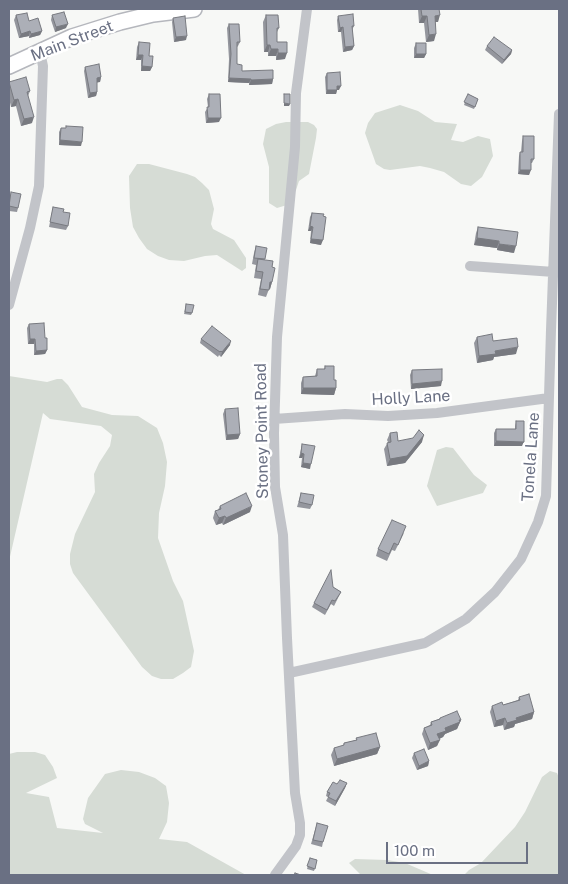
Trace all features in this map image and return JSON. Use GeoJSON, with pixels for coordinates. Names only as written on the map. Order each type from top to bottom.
{"type":"FeatureCollection","features":[{"type":"Feature","properties":{"kind":"main road","name":"Main Street"},"geometry":{"type":"LineString","coordinates":[[9,66],[72,37],[120,22],[171,10],[194,9]]}},
{"type":"Feature","properties":{"kind":"street","name":"Stoney Point Road"},"geometry":{"type":"LineString","coordinates":[[275,875],[296,846],[300,835],[295,794],[283,535],[275,487],[274,419],[277,338],[295,155],[296,93],[307,9]]}},
{"type":"Feature","properties":{"kind":"street"},"geometry":{"type":"LineString","coordinates":[[9,305],[30,228],[39,186],[43,66],[40,52]]}},
{"type":"Feature","properties":{"kind":"street","name":"Tonela Lane"},"geometry":{"type":"LineString","coordinates":[[289,674],[425,643],[466,619],[495,592],[521,559],[544,505],[548,484],[551,330],[559,114]]}},
{"type":"Feature","properties":{"kind":"street"},"geometry":{"type":"LineString","coordinates":[[470,266],[554,272]]}},
{"type":"Feature","properties":{"kind":"street","name":"Holly Lane"},"geometry":{"type":"LineString","coordinates":[[274,419],[345,414],[388,416],[437,413],[549,398]]}},
{"type":"Feature","properties":{"kind":"shaded area"},"geometry":{"type":"Polygon","coordinates":[[[400,105],[418,111],[435,122],[457,124],[451,140],[463,142],[478,136],[490,139],[493,156],[482,177],[471,186],[461,184],[444,172],[430,168],[420,166],[390,170],[376,164],[365,133],[368,123],[375,113],[400,105]]]}},
{"type":"Feature","properties":{"kind":"shaded area"},"geometry":{"type":"Polygon","coordinates":[[[286,122],[308,122],[317,129],[309,174],[299,181],[287,205],[277,208],[269,203],[269,167],[263,144],[266,129],[286,122]]]}},
{"type":"Feature","properties":{"kind":"shaded area"},"geometry":{"type":"Polygon","coordinates":[[[137,164],[149,164],[187,174],[195,177],[202,183],[209,190],[214,209],[211,224],[213,229],[234,240],[246,258],[246,268],[242,271],[217,255],[184,261],[169,260],[147,249],[133,227],[130,208],[129,176],[137,164]]]}},
{"type":"Feature","properties":{"kind":"shaded area"},"geometry":{"type":"Polygon","coordinates":[[[9,376],[47,382],[62,379],[82,407],[112,415],[138,416],[157,428],[163,443],[167,462],[165,486],[159,513],[158,538],[173,581],[183,601],[194,651],[191,667],[173,679],[161,679],[152,676],[142,667],[73,573],[70,564],[70,554],[75,534],[95,492],[94,474],[110,446],[112,435],[101,426],[50,419],[43,413],[9,561],[9,376]]]}},
{"type":"Feature","properties":{"kind":"shaded area"},"geometry":{"type":"Polygon","coordinates":[[[446,447],[453,448],[474,475],[487,485],[483,493],[437,506],[427,486],[437,450],[446,447]]]}},
{"type":"Feature","properties":{"kind":"shaded area"},"geometry":{"type":"Polygon","coordinates":[[[35,752],[45,755],[53,767],[57,778],[26,793],[49,797],[57,828],[103,833],[85,824],[83,819],[88,798],[105,774],[121,770],[139,772],[155,778],[166,786],[169,803],[167,822],[159,839],[187,842],[246,875],[9,875],[9,754],[35,752]]]}},
{"type":"Feature","properties":{"kind":"shaded area"},"geometry":{"type":"Polygon","coordinates":[[[550,771],[557,773],[559,778],[559,875],[464,875],[481,863],[515,827],[525,812],[542,777],[550,771]]]}},
{"type":"Feature","properties":{"kind":"shaded area"},"geometry":{"type":"Polygon","coordinates":[[[355,859],[387,860],[405,863],[433,875],[361,875],[349,863],[355,859]]]}},
{"type":"Feature","properties":{"kind":"building"},"geometry":{"type":"Polygon","coordinates":[[[421,9],[439,9],[440,15],[435,16],[436,34],[429,35],[427,16],[422,16],[421,9]]]}},
{"type":"Feature","properties":{"kind":"building"},"geometry":{"type":"Polygon","coordinates":[[[64,12],[68,24],[56,27],[52,15],[64,12]]]}},
{"type":"Feature","properties":{"kind":"building"},"geometry":{"type":"Polygon","coordinates":[[[27,13],[29,21],[38,18],[42,31],[31,34],[30,31],[21,34],[16,15],[27,13]]]}},
{"type":"Feature","properties":{"kind":"building"},"geometry":{"type":"Polygon","coordinates":[[[353,14],[354,46],[345,47],[343,27],[340,28],[338,16],[353,14]]]}},
{"type":"Feature","properties":{"kind":"building"},"geometry":{"type":"Polygon","coordinates":[[[266,15],[278,15],[277,42],[287,42],[287,53],[278,53],[278,49],[271,49],[270,45],[267,45],[266,15]]]}},
{"type":"Feature","properties":{"kind":"building"},"geometry":{"type":"Polygon","coordinates":[[[185,16],[187,36],[176,37],[173,18],[185,16]]]}},
{"type":"Feature","properties":{"kind":"building"},"geometry":{"type":"Polygon","coordinates":[[[229,24],[239,24],[240,42],[237,42],[237,64],[242,65],[242,71],[273,70],[273,79],[229,78],[231,54],[229,24]]]}},
{"type":"Feature","properties":{"kind":"building"},"geometry":{"type":"Polygon","coordinates":[[[494,37],[512,50],[504,60],[487,46],[494,37]]]}},
{"type":"Feature","properties":{"kind":"building"},"geometry":{"type":"Polygon","coordinates":[[[139,42],[150,43],[149,56],[153,56],[152,67],[142,66],[143,55],[138,55],[139,42]]]}},
{"type":"Feature","properties":{"kind":"building"},"geometry":{"type":"Polygon","coordinates":[[[416,43],[426,43],[426,54],[416,54],[416,43]]]}},
{"type":"Feature","properties":{"kind":"building"},"geometry":{"type":"Polygon","coordinates":[[[99,64],[101,77],[97,78],[97,92],[90,93],[85,67],[99,64]]]}},
{"type":"Feature","properties":{"kind":"building"},"geometry":{"type":"Polygon","coordinates":[[[340,72],[341,86],[337,86],[337,90],[327,90],[327,73],[340,72]]]}},
{"type":"Feature","properties":{"kind":"building"},"geometry":{"type":"Polygon","coordinates":[[[26,77],[30,91],[27,92],[34,117],[24,119],[18,99],[14,100],[9,82],[26,77]]]}},
{"type":"Feature","properties":{"kind":"building"},"geometry":{"type":"Polygon","coordinates":[[[209,94],[220,94],[221,118],[208,118],[209,94]]]}},
{"type":"Feature","properties":{"kind":"building"},"geometry":{"type":"Polygon","coordinates":[[[284,94],[290,94],[290,104],[284,103],[284,94]]]}},
{"type":"Feature","properties":{"kind":"building"},"geometry":{"type":"Polygon","coordinates":[[[468,94],[478,99],[475,107],[464,102],[468,94]]]}},
{"type":"Feature","properties":{"kind":"building"},"geometry":{"type":"Polygon","coordinates":[[[66,126],[83,127],[82,142],[60,140],[61,128],[66,128],[66,126]]]}},
{"type":"Feature","properties":{"kind":"building"},"geometry":{"type":"Polygon","coordinates":[[[523,136],[534,136],[534,159],[531,159],[531,170],[520,170],[520,152],[523,152],[523,136]]]}},
{"type":"Feature","properties":{"kind":"building"},"geometry":{"type":"Polygon","coordinates":[[[11,192],[21,194],[18,208],[9,206],[11,192]]]}},
{"type":"Feature","properties":{"kind":"building"},"geometry":{"type":"Polygon","coordinates":[[[53,207],[64,209],[63,212],[70,213],[68,226],[50,222],[53,207]]]}},
{"type":"Feature","properties":{"kind":"building"},"geometry":{"type":"Polygon","coordinates":[[[312,213],[324,214],[323,216],[326,217],[323,240],[311,239],[313,227],[310,226],[312,213]]]}},
{"type":"Feature","properties":{"kind":"building"},"geometry":{"type":"Polygon","coordinates":[[[478,227],[518,232],[516,246],[477,238],[478,227]]]}},
{"type":"Feature","properties":{"kind":"building"},"geometry":{"type":"Polygon","coordinates":[[[256,246],[267,248],[265,259],[254,258],[256,246]]]}},
{"type":"Feature","properties":{"kind":"building"},"geometry":{"type":"Polygon","coordinates":[[[258,259],[273,261],[272,267],[275,268],[269,290],[260,289],[263,272],[256,271],[258,259]]]}},
{"type":"Feature","properties":{"kind":"building"},"geometry":{"type":"Polygon","coordinates":[[[186,304],[194,305],[192,313],[185,312],[186,304]]]}},
{"type":"Feature","properties":{"kind":"building"},"geometry":{"type":"Polygon","coordinates":[[[44,323],[47,350],[36,351],[35,339],[30,339],[29,324],[44,323]]]}},
{"type":"Feature","properties":{"kind":"building"},"geometry":{"type":"Polygon","coordinates":[[[212,326],[231,341],[222,352],[201,339],[212,326]]]}},
{"type":"Feature","properties":{"kind":"building"},"geometry":{"type":"Polygon","coordinates":[[[492,334],[493,341],[517,338],[518,347],[495,351],[496,354],[479,356],[477,337],[492,334]]]}},
{"type":"Feature","properties":{"kind":"building"},"geometry":{"type":"Polygon","coordinates":[[[325,366],[334,366],[336,388],[303,388],[303,377],[317,376],[317,369],[325,369],[325,366]]]}},
{"type":"Feature","properties":{"kind":"building"},"geometry":{"type":"Polygon","coordinates":[[[442,369],[442,381],[412,384],[412,370],[442,369]]]}},
{"type":"Feature","properties":{"kind":"building"},"geometry":{"type":"Polygon","coordinates":[[[238,408],[240,434],[227,435],[225,409],[238,408]]]}},
{"type":"Feature","properties":{"kind":"building"},"geometry":{"type":"Polygon","coordinates":[[[516,421],[524,421],[524,442],[496,441],[496,429],[516,429],[516,421]]]}},
{"type":"Feature","properties":{"kind":"building"},"geometry":{"type":"Polygon","coordinates":[[[419,430],[424,435],[407,456],[390,459],[387,443],[391,442],[390,433],[397,432],[398,441],[413,438],[419,430]]]}},
{"type":"Feature","properties":{"kind":"building"},"geometry":{"type":"Polygon","coordinates":[[[302,444],[315,446],[311,464],[303,463],[302,444]]]}},
{"type":"Feature","properties":{"kind":"building"},"geometry":{"type":"Polygon","coordinates":[[[246,493],[252,506],[226,518],[225,516],[219,518],[215,511],[221,509],[220,506],[246,493]]]}},
{"type":"Feature","properties":{"kind":"building"},"geometry":{"type":"Polygon","coordinates":[[[301,493],[314,495],[312,505],[299,502],[301,493]]]}},
{"type":"Feature","properties":{"kind":"building"},"geometry":{"type":"Polygon","coordinates":[[[392,520],[406,526],[398,545],[394,543],[389,554],[378,549],[392,520]]]}},
{"type":"Feature","properties":{"kind":"building"},"geometry":{"type":"Polygon","coordinates":[[[331,570],[333,587],[341,592],[335,601],[332,600],[327,610],[314,603],[331,570]]]}},
{"type":"Feature","properties":{"kind":"building"},"geometry":{"type":"Polygon","coordinates":[[[529,694],[534,712],[507,723],[505,718],[496,721],[492,706],[502,702],[503,705],[520,700],[519,697],[529,694]]]}},
{"type":"Feature","properties":{"kind":"building"},"geometry":{"type":"Polygon","coordinates":[[[457,711],[460,722],[445,728],[446,731],[437,734],[440,740],[430,743],[424,728],[432,725],[431,722],[457,711]]]}},
{"type":"Feature","properties":{"kind":"building"},"geometry":{"type":"Polygon","coordinates":[[[376,733],[380,747],[337,759],[334,748],[357,740],[356,738],[376,733]]]}},
{"type":"Feature","properties":{"kind":"building"},"geometry":{"type":"Polygon","coordinates":[[[424,749],[429,761],[419,766],[414,753],[424,749]]]}},
{"type":"Feature","properties":{"kind":"building"},"geometry":{"type":"Polygon","coordinates":[[[340,780],[347,783],[336,801],[328,797],[330,793],[327,792],[333,782],[337,784],[340,780]]]}},
{"type":"Feature","properties":{"kind":"building"},"geometry":{"type":"Polygon","coordinates":[[[317,823],[328,826],[323,842],[313,840],[317,823]]]}},
{"type":"Feature","properties":{"kind":"building"},"geometry":{"type":"Polygon","coordinates":[[[310,858],[317,860],[315,869],[307,866],[310,858]]]}}]}
